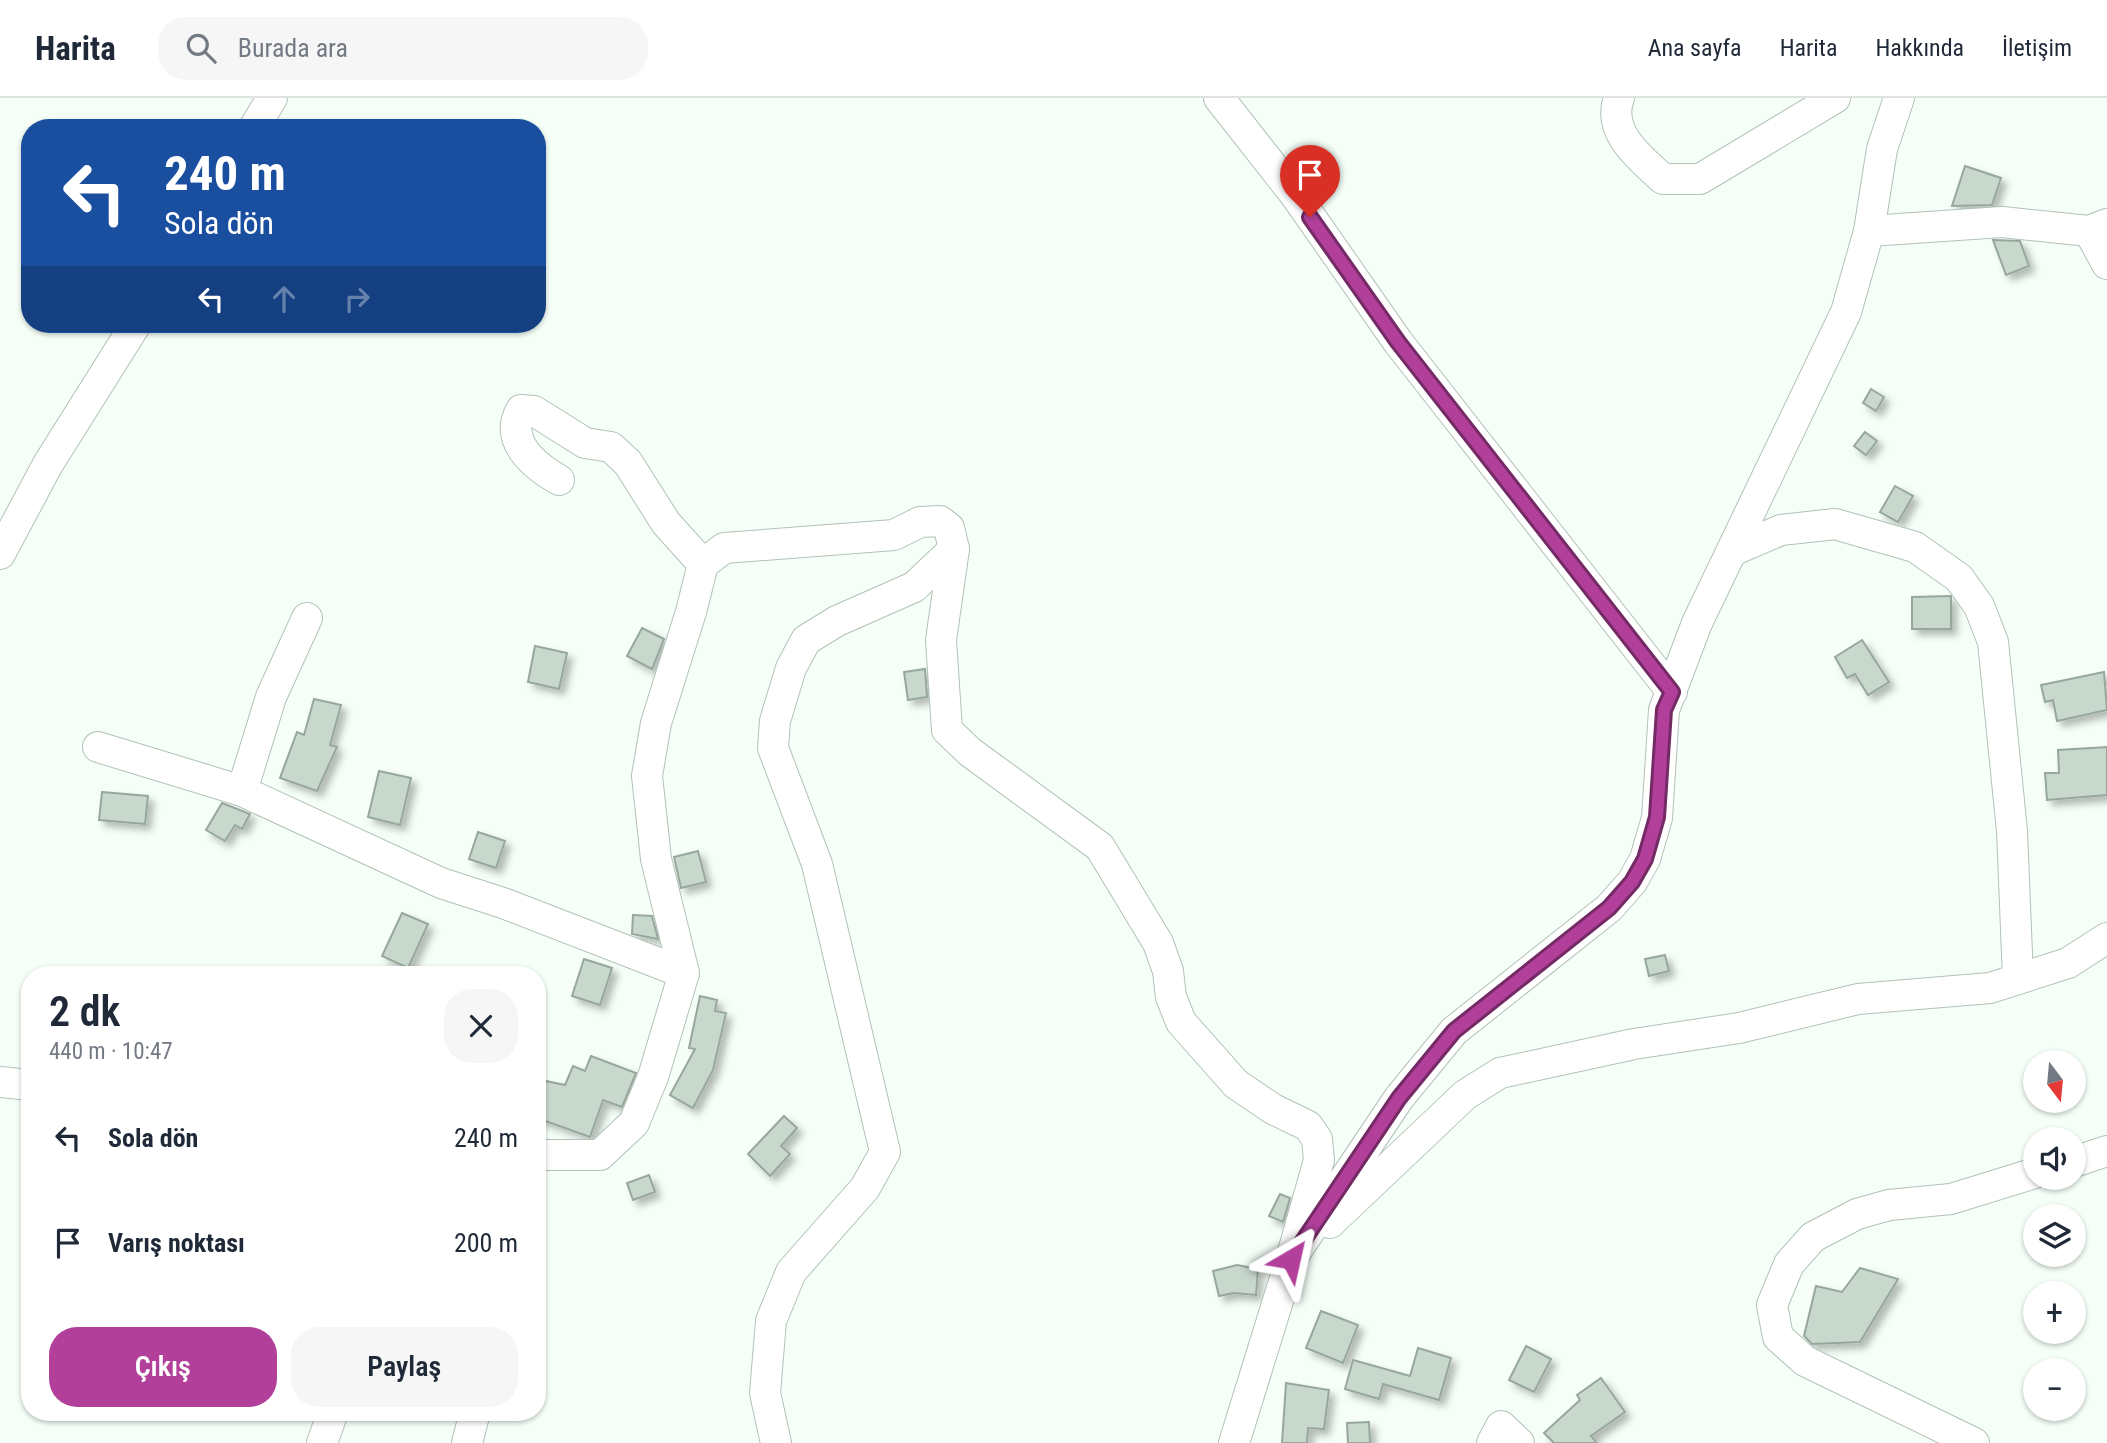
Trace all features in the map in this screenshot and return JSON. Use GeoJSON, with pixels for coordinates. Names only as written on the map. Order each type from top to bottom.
{"type":"FeatureCollection","features":[{"type":"Feature","properties":{"kind":"street"},"geometry":{"type":"LineString","coordinates":[[259,119],[272,98]]}},
{"type":"Feature","properties":{"kind":"street"},"geometry":{"type":"LineString","coordinates":[[1219,98],[1296,196],[1398,342],[1672,692]]}},
{"type":"Feature","properties":{"kind":"street"},"geometry":{"type":"LineString","coordinates":[[1619,98],[1616,106],[1621,135],[1663,179],[1700,179],[1835,98]]}},
{"type":"Feature","properties":{"kind":"street"},"geometry":{"type":"LineString","coordinates":[[1291,1259],[1399,1098],[1454,1031],[1609,908],[1632,882],[1645,859],[1657,817],[1664,710],[1696,624],[1846,312],[1869,231],[1889,102]]}},
{"type":"Feature","properties":{"kind":"street"},"geometry":{"type":"LineString","coordinates":[[1869,231],[2002,222],[2098,228],[2107,264]]}},
{"type":"Feature","properties":{"kind":"street"},"geometry":{"type":"LineString","coordinates":[[0,554],[48,464],[130,333]]}},
{"type":"Feature","properties":{"kind":"street"},"geometry":{"type":"LineString","coordinates":[[559,480],[536,467],[519,446],[514,422],[521,410],[534,411],[585,443],[611,447],[628,463],[666,523],[703,564]]}},
{"type":"Feature","properties":{"kind":"street"},"geometry":{"type":"LineString","coordinates":[[546,1155],[600,1155],[634,1123],[653,1077],[684,973],[656,859],[647,776],[656,723],[703,564],[724,548],[894,535],[920,522],[940,521],[949,528],[954,549],[941,640],[947,730],[970,752],[1100,848],[1158,943],[1168,971],[1171,997],[1181,1022],[1236,1084],[1273,1109],[1308,1126],[1317,1139],[1319,1160],[1234,1443]]}},
{"type":"Feature","properties":{"kind":"street"},"geometry":{"type":"LineString","coordinates":[[1731,551],[1781,530],[1835,524],[1915,547],[1959,578],[1979,606],[1993,642],[2012,831],[2018,979]]}},
{"type":"Feature","properties":{"kind":"street"},"geometry":{"type":"LineString","coordinates":[[776,1443],[765,1394],[771,1321],[791,1272],[865,1188],[885,1152],[817,864],[773,748],[775,722],[791,668],[806,640],[837,621],[914,587],[954,549]]}},
{"type":"Feature","properties":{"kind":"street"},"geometry":{"type":"LineString","coordinates":[[242,791],[271,697],[307,618]]}},
{"type":"Feature","properties":{"kind":"street"},"geometry":{"type":"LineString","coordinates":[[98,747],[242,791],[441,883],[503,903],[684,973]]}},
{"type":"Feature","properties":{"kind":"street"},"geometry":{"type":"LineString","coordinates":[[1291,1259],[1465,1095],[1500,1073],[1634,1044],[1739,1028],[1858,999],[1990,988],[2068,963],[2107,938]]}},
{"type":"Feature","properties":{"kind":"street"},"geometry":{"type":"LineString","coordinates":[[2068,963],[2107,963]]}},
{"type":"Feature","properties":{"kind":"street"},"geometry":{"type":"LineString","coordinates":[[0,1082],[21,1084]]}},
{"type":"Feature","properties":{"kind":"street"},"geometry":{"type":"LineString","coordinates":[[2086,1158],[2107,1151]]}},
{"type":"Feature","properties":{"kind":"street"},"geometry":{"type":"LineString","coordinates":[[1974,1443],[1805,1361],[1778,1337],[1772,1305],[1789,1264],[1813,1237],[1857,1214],[1889,1205],[1951,1199],[2023,1177]]}},
{"type":"Feature","properties":{"kind":"street"},"geometry":{"type":"LineString","coordinates":[[322,1443],[330,1421]]}},
{"type":"Feature","properties":{"kind":"street"},"geometry":{"type":"LineString","coordinates":[[467,1443],[473,1421]]}},
{"type":"Feature","properties":{"kind":"street"},"geometry":{"type":"LineString","coordinates":[[1492,1443],[1501,1426],[1519,1443]]}},
{"type":"Feature","properties":{"kind":"building"},"geometry":{"type":"Polygon","coordinates":[[[1965,166],[2001,178],[1992,205],[1952,206],[1965,166]]]}},
{"type":"Feature","properties":{"kind":"building"},"geometry":{"type":"Polygon","coordinates":[[[1993,240],[2020,241],[2029,266],[2006,275],[1993,240]]]}},
{"type":"Feature","properties":{"kind":"building"},"geometry":{"type":"Polygon","coordinates":[[[1871,389],[1884,397],[1876,411],[1863,403],[1871,389]]]}},
{"type":"Feature","properties":{"kind":"building"},"geometry":{"type":"Polygon","coordinates":[[[1865,432],[1877,441],[1866,455],[1854,446],[1865,432]]]}},
{"type":"Feature","properties":{"kind":"building"},"geometry":{"type":"Polygon","coordinates":[[[1895,486],[1913,496],[1898,522],[1880,512],[1895,486]]]}},
{"type":"Feature","properties":{"kind":"building"},"geometry":{"type":"Polygon","coordinates":[[[1951,596],[1951,629],[1912,629],[1912,597],[1951,596]]]}},
{"type":"Feature","properties":{"kind":"building"},"geometry":{"type":"Polygon","coordinates":[[[642,628],[664,639],[652,669],[627,656],[642,628]]]}},
{"type":"Feature","properties":{"kind":"building"},"geometry":{"type":"Polygon","coordinates":[[[1862,640],[1889,682],[1868,695],[1855,674],[1847,678],[1835,657],[1862,640]]]}},
{"type":"Feature","properties":{"kind":"building"},"geometry":{"type":"Polygon","coordinates":[[[535,646],[567,653],[559,689],[528,682],[535,646]]]}},
{"type":"Feature","properties":{"kind":"building"},"geometry":{"type":"Polygon","coordinates":[[[925,669],[927,697],[908,700],[904,672],[925,669]]]}},
{"type":"Feature","properties":{"kind":"building"},"geometry":{"type":"Polygon","coordinates":[[[2104,672],[2107,710],[2057,721],[2053,700],[2045,702],[2041,685],[2104,672]]]}},
{"type":"Feature","properties":{"kind":"building"},"geometry":{"type":"Polygon","coordinates":[[[314,699],[341,705],[330,745],[337,747],[317,791],[280,778],[297,732],[304,735],[314,699]]]}},
{"type":"Feature","properties":{"kind":"building"},"geometry":{"type":"Polygon","coordinates":[[[2107,747],[2107,795],[2047,800],[2045,773],[2059,773],[2058,750],[2107,747]]]}},
{"type":"Feature","properties":{"kind":"building"},"geometry":{"type":"Polygon","coordinates":[[[379,771],[411,778],[400,825],[368,817],[379,771]]]}},
{"type":"Feature","properties":{"kind":"building"},"geometry":{"type":"Polygon","coordinates":[[[102,792],[148,796],[145,824],[99,820],[102,792]]]}},
{"type":"Feature","properties":{"kind":"building"},"geometry":{"type":"Polygon","coordinates":[[[222,803],[250,814],[242,829],[235,825],[225,841],[206,830],[222,803]]]}},
{"type":"Feature","properties":{"kind":"building"},"geometry":{"type":"Polygon","coordinates":[[[478,832],[505,841],[496,868],[469,859],[478,832]]]}},
{"type":"Feature","properties":{"kind":"building"},"geometry":{"type":"Polygon","coordinates":[[[698,851],[706,882],[681,888],[674,857],[698,851]]]}},
{"type":"Feature","properties":{"kind":"building"},"geometry":{"type":"Polygon","coordinates":[[[402,913],[428,924],[409,966],[382,956],[402,913]]]}},
{"type":"Feature","properties":{"kind":"building"},"geometry":{"type":"Polygon","coordinates":[[[633,915],[652,916],[658,939],[632,934],[633,915]]]}},
{"type":"Feature","properties":{"kind":"building"},"geometry":{"type":"Polygon","coordinates":[[[1665,955],[1669,971],[1649,976],[1645,959],[1665,955]]]}},
{"type":"Feature","properties":{"kind":"building"},"geometry":{"type":"Polygon","coordinates":[[[584,959],[612,968],[600,1005],[572,996],[584,959]]]}},
{"type":"Feature","properties":{"kind":"building"},"geometry":{"type":"Polygon","coordinates":[[[700,996],[717,1000],[715,1011],[726,1013],[713,1070],[693,1108],[670,1095],[695,1049],[689,1048],[700,996]]]}},
{"type":"Feature","properties":{"kind":"building"},"geometry":{"type":"Polygon","coordinates":[[[591,1056],[636,1073],[622,1107],[603,1100],[590,1137],[546,1121],[546,1081],[565,1085],[573,1066],[585,1071],[591,1056]]]}},
{"type":"Feature","properties":{"kind":"building"},"geometry":{"type":"Polygon","coordinates":[[[784,1116],[797,1128],[781,1146],[790,1154],[770,1176],[748,1154],[784,1116]]]}},
{"type":"Feature","properties":{"kind":"building"},"geometry":{"type":"Polygon","coordinates":[[[649,1175],[655,1192],[633,1200],[627,1183],[649,1175]]]}},
{"type":"Feature","properties":{"kind":"building"},"geometry":{"type":"Polygon","coordinates":[[[1280,1194],[1290,1198],[1283,1222],[1269,1216],[1280,1194]]]}},
{"type":"Feature","properties":{"kind":"building"},"geometry":{"type":"Polygon","coordinates":[[[1237,1265],[1258,1269],[1256,1295],[1234,1293],[1219,1296],[1213,1271],[1237,1265]]]}},
{"type":"Feature","properties":{"kind":"building"},"geometry":{"type":"Polygon","coordinates":[[[1860,1268],[1898,1279],[1860,1342],[1812,1344],[1804,1336],[1816,1286],[1842,1292],[1860,1268]]]}},
{"type":"Feature","properties":{"kind":"building"},"geometry":{"type":"Polygon","coordinates":[[[1321,1311],[1358,1325],[1343,1363],[1306,1348],[1321,1311]]]}},
{"type":"Feature","properties":{"kind":"building"},"geometry":{"type":"Polygon","coordinates":[[[1526,1346],[1551,1359],[1534,1392],[1509,1380],[1526,1346]]]}},
{"type":"Feature","properties":{"kind":"building"},"geometry":{"type":"Polygon","coordinates":[[[1418,1348],[1451,1358],[1439,1400],[1383,1384],[1379,1399],[1345,1389],[1353,1360],[1410,1376],[1418,1348]]]}},
{"type":"Feature","properties":{"kind":"building"},"geometry":{"type":"Polygon","coordinates":[[[1601,1378],[1625,1412],[1591,1436],[1597,1443],[1554,1443],[1544,1433],[1580,1400],[1577,1395],[1601,1378]]]}},
{"type":"Feature","properties":{"kind":"building"},"geometry":{"type":"Polygon","coordinates":[[[1286,1383],[1329,1390],[1324,1429],[1308,1428],[1307,1443],[1282,1443],[1286,1383]]]}},
{"type":"Feature","properties":{"kind":"building"},"geometry":{"type":"Polygon","coordinates":[[[1369,1422],[1370,1443],[1348,1443],[1347,1423],[1369,1422]]]}},
{"type":"Feature","properties":{"kind":"route"},"geometry":{"type":"LineString","coordinates":[[1291,1259],[1399,1098],[1454,1031],[1609,908],[1632,882],[1645,859],[1657,817],[1664,710],[1672,692],[1398,342],[1310,217]]}}]}
